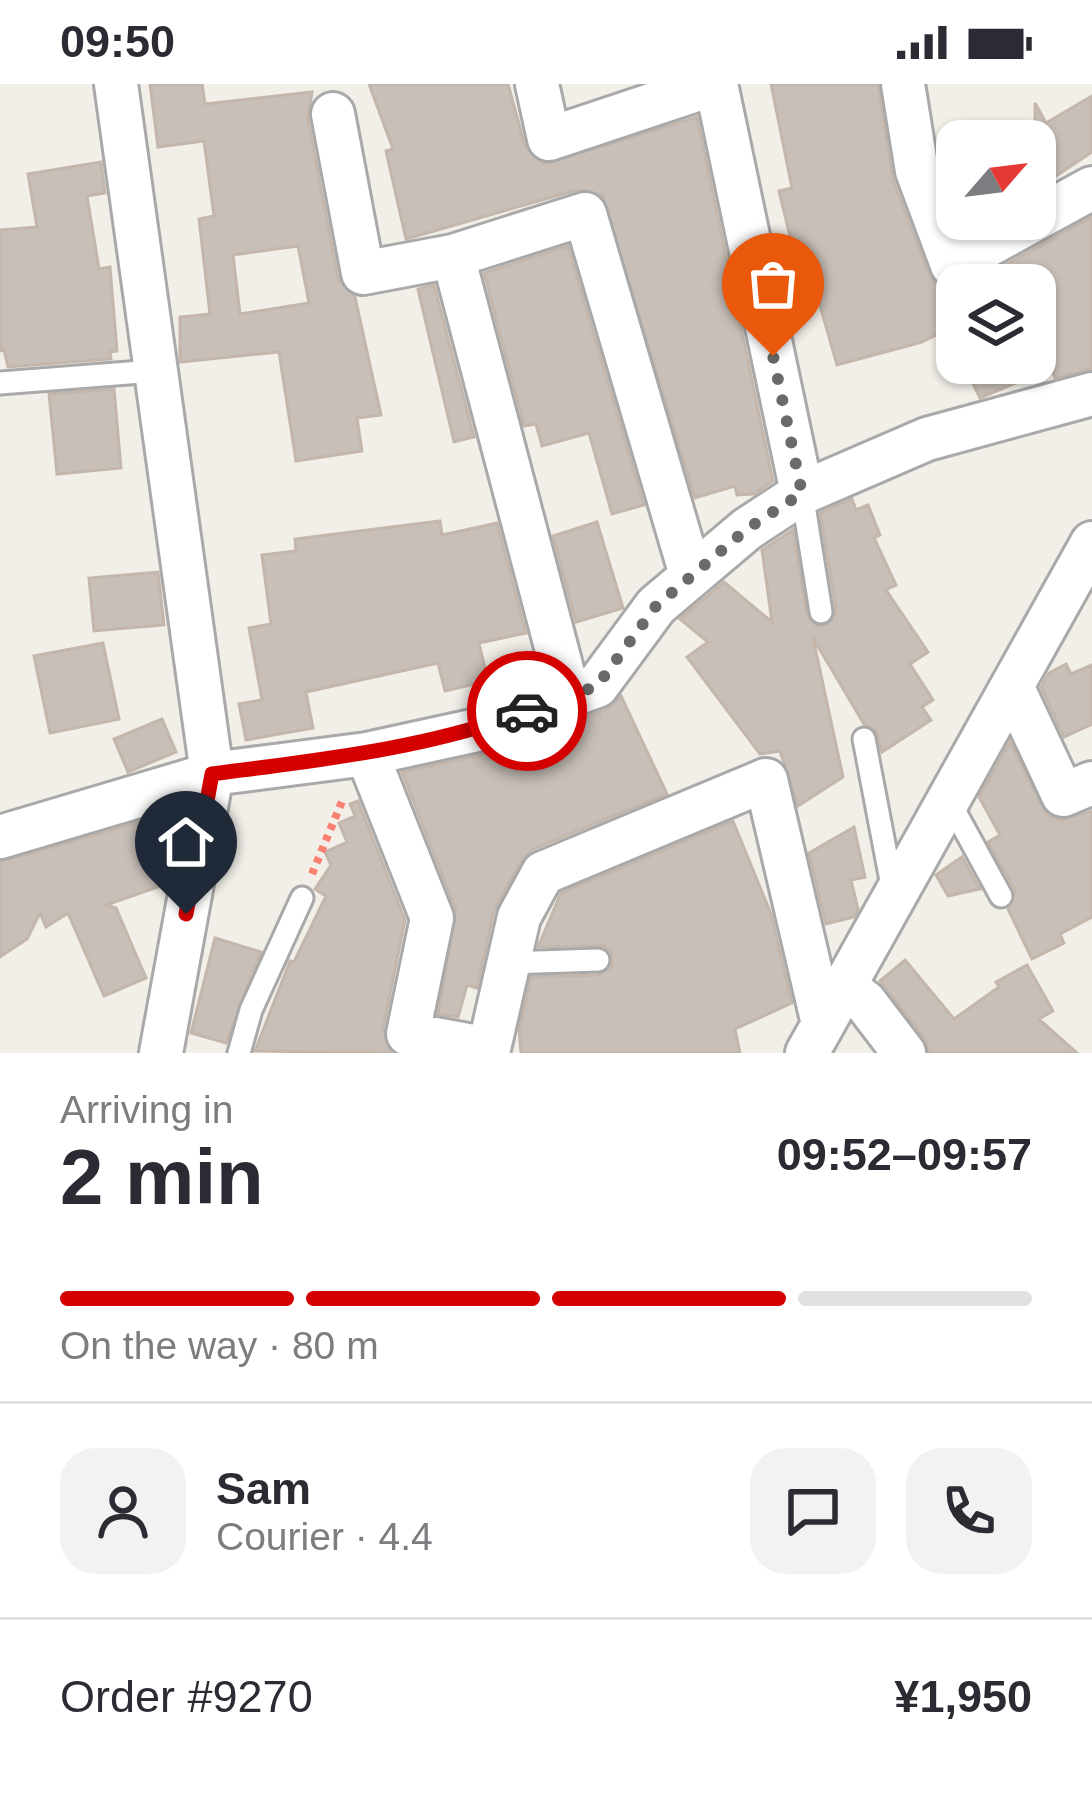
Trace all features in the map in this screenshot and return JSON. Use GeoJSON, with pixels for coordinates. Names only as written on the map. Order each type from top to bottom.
{"type":"FeatureCollection","features":[{"type":"Feature","properties":{"kind":"street"},"geometry":{"type":"LineString","coordinates":[[116,84],[212,774],[161,1053]]}},
{"type":"Feature","properties":{"kind":"street"},"geometry":{"type":"LineString","coordinates":[[537,84],[549,139],[715,84],[802,493]]}},
{"type":"Feature","properties":{"kind":"street"},"geometry":{"type":"LineString","coordinates":[[903,84],[917,172],[952,265],[1092,188]]}},
{"type":"Feature","properties":{"kind":"street"},"geometry":{"type":"LineString","coordinates":[[333,114],[363,273],[453,256],[585,214],[691,575]]}},
{"type":"Feature","properties":{"kind":"street"},"geometry":{"type":"LineString","coordinates":[[453,256],[568,696]]}},
{"type":"Feature","properties":{"kind":"street"},"geometry":{"type":"LineString","coordinates":[[0,837],[212,774],[367,754],[477,730],[597,686],[656,606],[802,493],[927,439],[1092,394]]}},
{"type":"Feature","properties":{"kind":"street"},"geometry":{"type":"LineString","coordinates":[[868,1053],[848,1023],[894,896],[1092,543]]}},
{"type":"Feature","properties":{"kind":"street"},"geometry":{"type":"LineString","coordinates":[[1012,686],[1064,795],[1092,783]]}},
{"type":"Feature","properties":{"kind":"street"},"geometry":{"type":"LineString","coordinates":[[367,754],[432,918],[404,1043],[488,1051],[519,916],[543,873],[766,780],[815,1039]]}},
{"type":"Feature","properties":{"kind":"street"},"geometry":{"type":"LineString","coordinates":[[815,1039],[855,994]]}},
{"type":"Feature","properties":{"kind":"street"},"geometry":{"type":"LineString","coordinates":[[855,994],[904,1053]]}},
{"type":"Feature","properties":{"kind":"lane"},"geometry":{"type":"LineString","coordinates":[[0,383],[154,371]]}},
{"type":"Feature","properties":{"kind":"lane"},"geometry":{"type":"LineString","coordinates":[[802,493],[821,612]]}},
{"type":"Feature","properties":{"kind":"lane"},"geometry":{"type":"LineString","coordinates":[[864,739],[894,896]]}},
{"type":"Feature","properties":{"kind":"lane"},"geometry":{"type":"LineString","coordinates":[[948,800],[1001,896]]}},
{"type":"Feature","properties":{"kind":"lane"},"geometry":{"type":"LineString","coordinates":[[239,1053],[251,1010],[302,898]]}},
{"type":"Feature","properties":{"kind":"lane"},"geometry":{"type":"LineString","coordinates":[[508,963],[598,960]]}},
{"type":"Feature","properties":{"kind":"path"},"geometry":{"type":"LineString","coordinates":[[302,898],[367,754]]}},
{"type":"Feature","properties":{"kind":"building"},"geometry":{"type":"Polygon","coordinates":[[[150,84],[202,84],[205,104],[312,92],[308,119],[338,278],[355,297],[381,415],[357,418],[362,451],[296,461],[279,352],[180,362],[180,317],[210,314],[199,219],[214,216],[204,141],[158,147],[150,84]],[[298,246],[233,255],[240,314],[309,303],[298,246]]]}},
{"type":"Feature","properties":{"kind":"building"},"geometry":{"type":"Polygon","coordinates":[[[369,84],[508,84],[525,146],[544,164],[697,117],[773,481],[754,494],[737,495],[735,486],[695,498],[602,195],[577,190],[406,239],[386,151],[393,149],[369,84]]]}},
{"type":"Feature","properties":{"kind":"building"},"geometry":{"type":"Polygon","coordinates":[[[771,84],[878,84],[893,180],[936,284],[936,335],[837,365],[817,295],[788,303],[782,274],[798,269],[779,191],[792,188],[771,84]]]}},
{"type":"Feature","properties":{"kind":"building"},"geometry":{"type":"Polygon","coordinates":[[[1092,96],[1092,152],[1056,176],[1056,120],[1051,120],[1092,96]]]}},
{"type":"Feature","properties":{"kind":"building"},"geometry":{"type":"Polygon","coordinates":[[[101,162],[105,193],[87,196],[99,269],[110,267],[117,351],[110,352],[111,359],[8,367],[4,350],[0,351],[0,230],[37,227],[28,174],[101,162]]]}},
{"type":"Feature","properties":{"kind":"building"},"geometry":{"type":"Polygon","coordinates":[[[1092,217],[1092,369],[1056,378],[1056,264],[1007,264],[1092,217]]]}},
{"type":"Feature","properties":{"kind":"building"},"geometry":{"type":"Polygon","coordinates":[[[568,246],[644,505],[612,514],[589,433],[542,446],[536,424],[524,426],[484,273],[568,246]]]}},
{"type":"Feature","properties":{"kind":"building"},"geometry":{"type":"Polygon","coordinates":[[[434,285],[474,437],[454,442],[418,289],[434,285]]]}},
{"type":"Feature","properties":{"kind":"building"},"geometry":{"type":"Polygon","coordinates":[[[973,384],[1013,384],[980,398],[973,384]]]}},
{"type":"Feature","properties":{"kind":"building"},"geometry":{"type":"Polygon","coordinates":[[[114,389],[121,468],[57,474],[49,394],[114,389]]]}},
{"type":"Feature","properties":{"kind":"building"},"geometry":{"type":"Polygon","coordinates":[[[852,499],[856,510],[868,505],[880,535],[874,538],[896,585],[886,590],[928,652],[910,664],[933,700],[922,707],[931,720],[882,752],[876,730],[864,724],[813,638],[843,777],[798,806],[780,751],[760,754],[687,657],[708,642],[680,619],[724,582],[772,622],[762,550],[793,530],[807,615],[817,626],[829,624],[836,610],[820,513],[852,499]]]}},
{"type":"Feature","properties":{"kind":"building"},"geometry":{"type":"Polygon","coordinates":[[[440,521],[442,535],[497,523],[526,633],[479,643],[488,681],[445,691],[438,663],[306,692],[313,728],[246,740],[239,704],[262,700],[249,628],[271,624],[262,555],[296,551],[295,539],[440,521]]]}},
{"type":"Feature","properties":{"kind":"building"},"geometry":{"type":"Polygon","coordinates":[[[597,522],[623,608],[576,622],[553,536],[597,522]]]}},
{"type":"Feature","properties":{"kind":"building"},"geometry":{"type":"Polygon","coordinates":[[[158,572],[164,625],[94,631],[89,578],[158,572]]]}},
{"type":"Feature","properties":{"kind":"building"},"geometry":{"type":"Polygon","coordinates":[[[103,643],[119,719],[50,733],[34,656],[103,643]]]}},
{"type":"Feature","properties":{"kind":"building"},"geometry":{"type":"Polygon","coordinates":[[[1066,664],[1071,674],[1092,665],[1092,724],[1064,737],[1041,687],[1049,673],[1066,664]]]}},
{"type":"Feature","properties":{"kind":"building"},"geometry":{"type":"Polygon","coordinates":[[[621,696],[667,794],[533,849],[494,911],[477,988],[467,985],[458,1017],[438,1014],[456,910],[402,772],[485,754],[606,710],[621,696]]]}},
{"type":"Feature","properties":{"kind":"building"},"geometry":{"type":"Polygon","coordinates":[[[162,719],[176,752],[128,772],[114,739],[162,719]]]}},
{"type":"Feature","properties":{"kind":"building"},"geometry":{"type":"Polygon","coordinates":[[[1010,742],[1047,815],[1061,820],[1092,811],[1092,917],[1060,934],[1064,943],[1032,959],[1008,909],[1015,890],[988,842],[1000,835],[979,797],[1010,742]]]}},
{"type":"Feature","properties":{"kind":"building"},"geometry":{"type":"Polygon","coordinates":[[[358,801],[405,920],[383,1029],[391,1053],[255,1051],[290,961],[294,962],[326,896],[315,889],[331,865],[325,852],[347,842],[339,823],[355,816],[350,804],[358,801]]]}},
{"type":"Feature","properties":{"kind":"building"},"geometry":{"type":"Polygon","coordinates":[[[146,820],[166,884],[106,905],[116,908],[146,978],[104,996],[68,913],[46,927],[40,913],[27,939],[0,957],[0,862],[146,820]]]}},
{"type":"Feature","properties":{"kind":"building"},"geometry":{"type":"Polygon","coordinates":[[[733,821],[771,914],[792,1003],[735,1029],[740,1053],[521,1053],[519,1030],[531,977],[598,975],[612,966],[611,953],[604,946],[538,947],[561,893],[733,821]]]}},
{"type":"Feature","properties":{"kind":"building"},"geometry":{"type":"Polygon","coordinates":[[[854,827],[865,877],[851,880],[858,909],[854,917],[826,924],[809,853],[854,827]]]}},
{"type":"Feature","properties":{"kind":"building"},"geometry":{"type":"Polygon","coordinates":[[[962,857],[980,889],[948,896],[936,875],[962,857]]]}},
{"type":"Feature","properties":{"kind":"building"},"geometry":{"type":"Polygon","coordinates":[[[215,938],[261,952],[226,1043],[191,1033],[215,938]]]}},
{"type":"Feature","properties":{"kind":"building"},"geometry":{"type":"Polygon","coordinates":[[[905,960],[954,1019],[999,987],[996,982],[1027,965],[1053,1011],[1039,1019],[1077,1053],[929,1053],[924,1038],[880,981],[905,960]]]}},
{"type":"Feature","properties":{"kind":"way so far"},"geometry":{"type":"LineString","coordinates":[[527,711],[597,686],[656,606],[747,529],[802,493],[773,356]]}},
{"type":"Feature","properties":{"kind":"route"},"geometry":{"type":"LineString","coordinates":[[186,914],[212,774],[367,754],[477,730],[527,711]]}}]}
